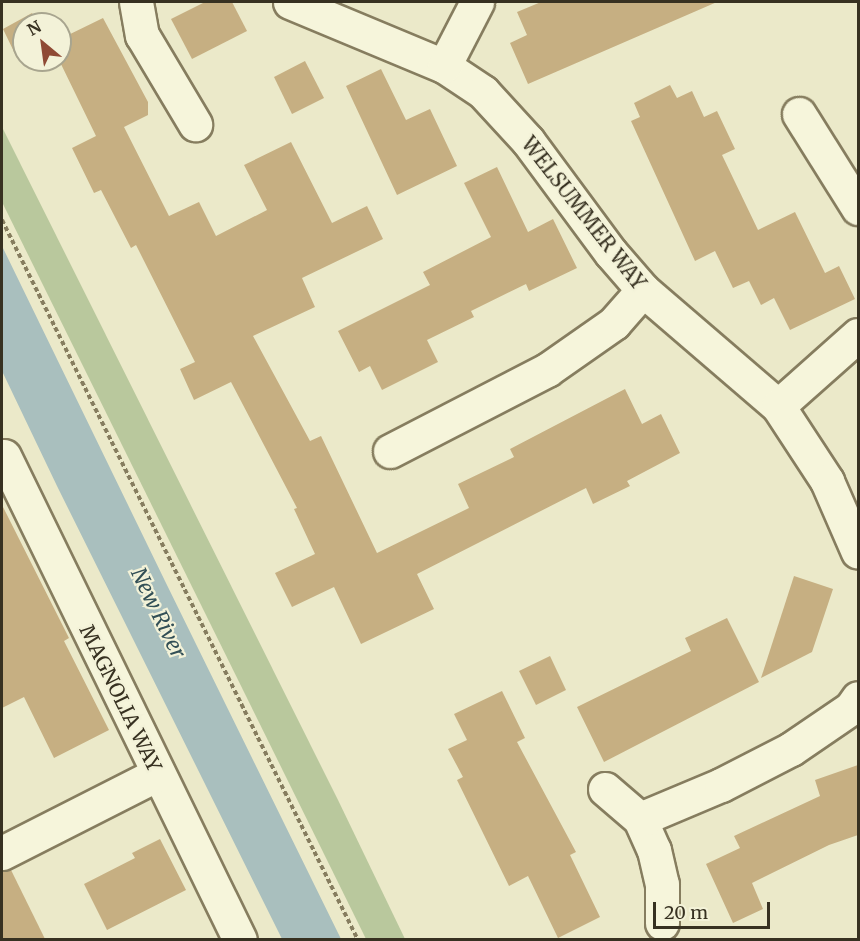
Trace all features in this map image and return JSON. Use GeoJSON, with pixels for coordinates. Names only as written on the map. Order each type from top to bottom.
{"type":"FeatureCollection","features":[{"type":"Feature","properties":{"kind":"street"},"geometry":{"type":"LineString","coordinates":[[135,2],[142,35],[195,124]]}},
{"type":"Feature","properties":{"kind":"street","name":"WELSUMMER WAY"},"geometry":{"type":"LineString","coordinates":[[290,2],[444,66],[483,92],[528,141],[611,253],[643,290],[778,406],[827,481],[858,552]]}},
{"type":"Feature","properties":{"kind":"street"},"geometry":{"type":"LineString","coordinates":[[444,66],[477,2]]}},
{"type":"Feature","properties":{"kind":"street"},"geometry":{"type":"LineString","coordinates":[[799,114],[858,208]]}},
{"type":"Feature","properties":{"kind":"street"},"geometry":{"type":"LineString","coordinates":[[390,451],[547,370],[614,323],[643,290]]}},
{"type":"Feature","properties":{"kind":"street"},"geometry":{"type":"LineString","coordinates":[[778,406],[858,335]]}},
{"type":"Feature","properties":{"kind":"street","name":"MAGNOLIA WAY"},"geometry":{"type":"LineString","coordinates":[[4,456],[240,939]]}},
{"type":"Feature","properties":{"kind":"street"},"geometry":{"type":"LineString","coordinates":[[640,819],[721,785],[790,749],[856,707]]}},
{"type":"Feature","properties":{"kind":"street"},"geometry":{"type":"LineString","coordinates":[[2,853],[158,774]]}},
{"type":"Feature","properties":{"kind":"street"},"geometry":{"type":"LineString","coordinates":[[605,789],[640,819],[654,850],[662,884],[662,923]]}},
{"type":"Feature","properties":{"kind":"path"},"geometry":{"type":"LineString","coordinates":[[2,220],[358,939]]}},
{"type":"Feature","properties":{"kind":"green space"},"geometry":{"type":"Polygon","coordinates":[[[2,127],[405,939],[366,939],[2,202],[2,127]]]}},
{"type":"Feature","properties":{"kind":"water","name":"New River"},"geometry":{"type":"Polygon","coordinates":[[[2,246],[341,939],[282,939],[57,486],[2,371],[2,246]]]}},
{"type":"Feature","properties":{"kind":"building"},"geometry":{"type":"Polygon","coordinates":[[[205,2],[232,2],[247,31],[192,59],[171,19],[205,2]]]}},
{"type":"Feature","properties":{"kind":"building"},"geometry":{"type":"Polygon","coordinates":[[[541,2],[717,2],[528,84],[510,43],[527,35],[517,12],[541,2]]]}},
{"type":"Feature","properties":{"kind":"building"},"geometry":{"type":"Polygon","coordinates":[[[103,18],[148,102],[148,115],[124,127],[169,216],[199,202],[216,236],[267,210],[244,165],[291,142],[332,223],[367,206],[383,239],[302,278],[315,307],[253,336],[310,441],[321,436],[377,553],[469,508],[458,484],[514,457],[510,449],[625,389],[642,424],[661,414],[680,453],[627,481],[630,486],[593,504],[586,488],[417,574],[434,609],[361,644],[334,587],[292,607],[275,573],[315,554],[294,509],[297,508],[231,382],[194,400],[180,369],[195,362],[136,245],[131,248],[101,190],[94,193],[72,148],[96,136],[65,72],[72,72],[72,33],[103,18]]]}},
{"type":"Feature","properties":{"kind":"building"},"geometry":{"type":"Polygon","coordinates":[[[12,24],[12,48],[3,29],[12,24]]]}},
{"type":"Feature","properties":{"kind":"building"},"geometry":{"type":"Polygon","coordinates":[[[305,61],[324,98],[292,114],[274,77],[305,61]]]}},
{"type":"Feature","properties":{"kind":"building"},"geometry":{"type":"Polygon","coordinates":[[[381,69],[406,120],[430,109],[457,166],[397,195],[346,86],[381,69]]]}},
{"type":"Feature","properties":{"kind":"building"},"geometry":{"type":"Polygon","coordinates":[[[670,85],[677,98],[692,91],[704,117],[717,111],[735,149],[722,155],[758,230],[795,212],[825,273],[839,266],[855,299],[790,330],[774,298],[761,305],[749,281],[733,288],[715,251],[695,261],[631,121],[640,117],[634,103],[670,85]]]}},
{"type":"Feature","properties":{"kind":"building"},"geometry":{"type":"Polygon","coordinates":[[[497,167],[528,232],[553,219],[577,268],[529,291],[526,284],[471,311],[474,317],[427,340],[438,362],[382,390],[370,366],[359,372],[338,331],[430,285],[423,272],[491,237],[464,183],[497,167]]]}},
{"type":"Feature","properties":{"kind":"building"},"geometry":{"type":"Polygon","coordinates":[[[2,505],[69,638],[64,641],[109,730],[54,758],[24,697],[2,708],[2,505]]]}},
{"type":"Feature","properties":{"kind":"building"},"geometry":{"type":"Polygon","coordinates":[[[794,576],[833,589],[812,652],[761,678],[794,576]]]}},
{"type":"Feature","properties":{"kind":"building"},"geometry":{"type":"Polygon","coordinates":[[[727,618],[759,682],[604,762],[577,707],[691,651],[685,638],[727,618]]]}},
{"type":"Feature","properties":{"kind":"building"},"geometry":{"type":"Polygon","coordinates":[[[550,656],[566,690],[536,705],[519,671],[550,656]]]}},
{"type":"Feature","properties":{"kind":"building"},"geometry":{"type":"Polygon","coordinates":[[[502,691],[525,738],[517,742],[576,852],[570,855],[600,917],[558,938],[528,876],[509,886],[457,780],[463,777],[448,749],[467,740],[454,714],[502,691]]]}},
{"type":"Feature","properties":{"kind":"building"},"geometry":{"type":"Polygon","coordinates":[[[858,765],[858,835],[829,845],[752,883],[763,909],[733,923],[706,864],[740,848],[734,836],[820,796],[815,780],[858,765]]]}},
{"type":"Feature","properties":{"kind":"building"},"geometry":{"type":"Polygon","coordinates":[[[160,839],[186,890],[107,930],[84,884],[135,858],[132,853],[160,839]]]}},
{"type":"Feature","properties":{"kind":"building"},"geometry":{"type":"Polygon","coordinates":[[[11,870],[45,939],[2,939],[2,872],[11,870]]]}}]}
